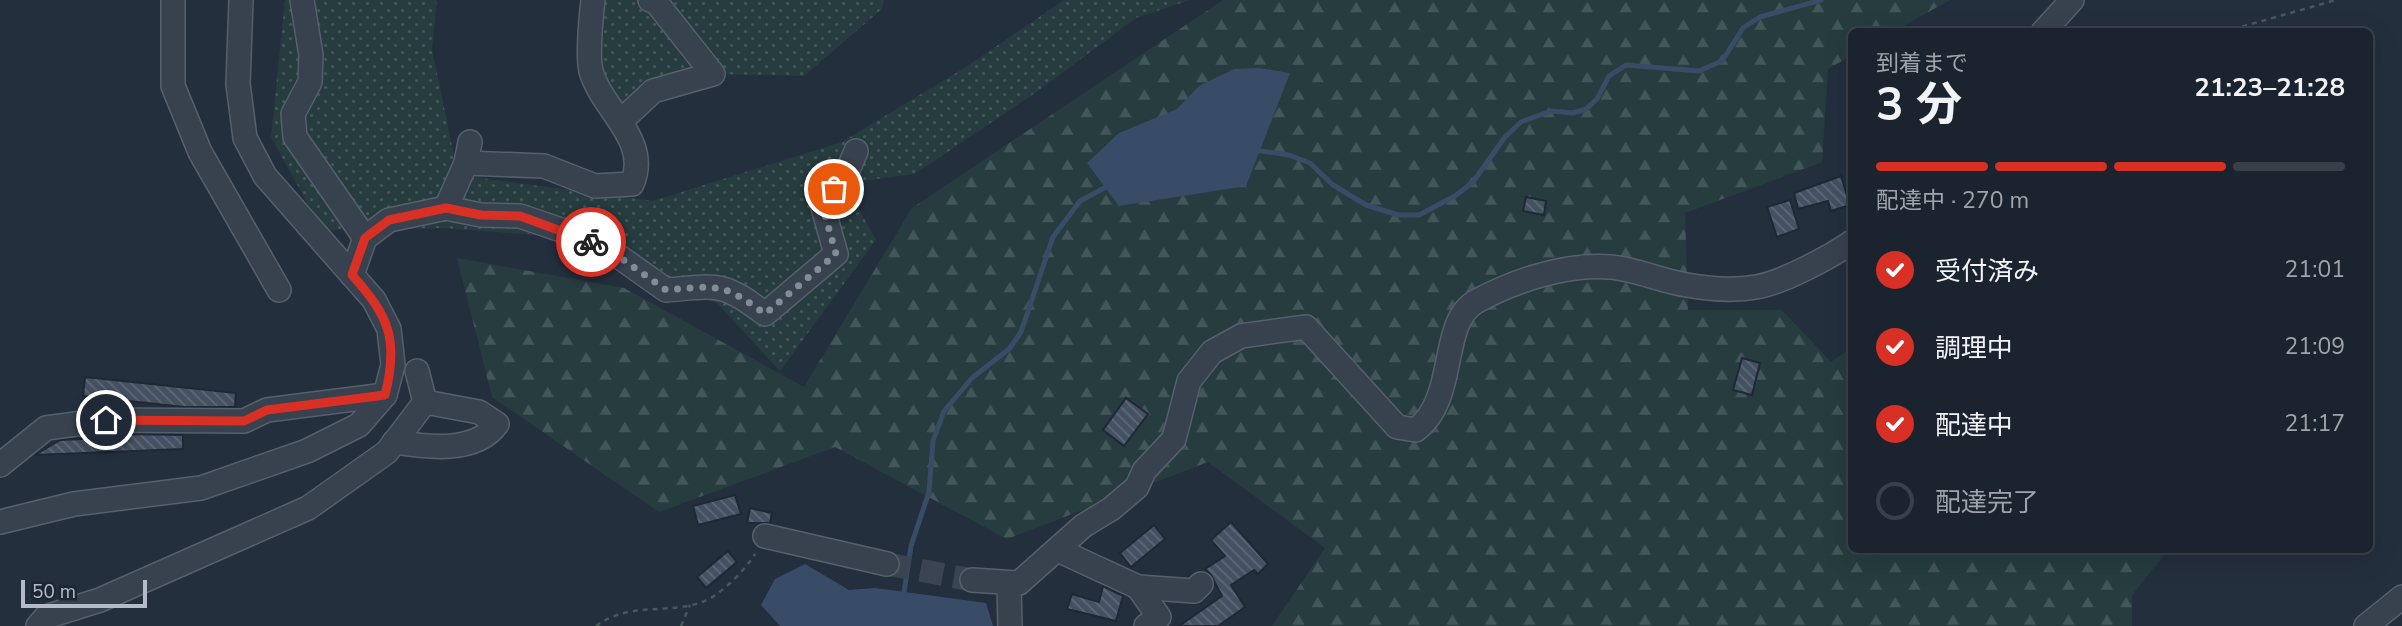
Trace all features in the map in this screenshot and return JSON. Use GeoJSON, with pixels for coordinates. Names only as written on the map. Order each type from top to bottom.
{"type":"FeatureCollection","features":[{"type":"Feature","properties":{"kind":"street"},"geometry":{"type":"LineString","coordinates":[[173,0],[173,86],[200,152],[279,290]]}},
{"type":"Feature","properties":{"kind":"street"},"geometry":{"type":"LineString","coordinates":[[0,522],[75,503],[201,488],[307,451],[359,425],[385,395],[393,365],[390,329],[374,300],[265,176],[245,138],[238,84],[241,0]]}},
{"type":"Feature","properties":{"kind":"street"},"geometry":{"type":"LineString","coordinates":[[302,0],[310,82],[293,114],[295,137],[365,238]]}},
{"type":"Feature","properties":{"kind":"street"},"geometry":{"type":"LineString","coordinates":[[446,208],[468,153],[544,166],[595,186],[632,184],[638,171],[630,133],[591,71],[593,0]]}},
{"type":"Feature","properties":{"kind":"street"},"geometry":{"type":"LineString","coordinates":[[621,121],[653,92],[713,74],[656,2],[650,0]]}},
{"type":"Feature","properties":{"kind":"street"},"geometry":{"type":"LineString","coordinates":[[2047,28],[2073,0]]}},
{"type":"Feature","properties":{"kind":"street"},"geometry":{"type":"LineString","coordinates":[[352,275],[365,238],[389,220],[446,208],[481,215],[520,216],[611,251],[666,290],[713,285],[740,295],[765,314],[836,254],[822,204],[846,175],[856,151]]}},
{"type":"Feature","properties":{"kind":"street"},"geometry":{"type":"LineString","coordinates":[[972,580],[1009,585],[1029,578],[1083,526],[1111,509],[1137,486],[1144,471],[1174,439],[1189,381],[1212,352],[1241,336],[1306,327],[1397,427],[1416,430],[1429,419],[1439,404],[1459,317],[1474,302],[1505,288],[1570,269],[1610,267],[1686,285],[1719,289],[1757,287],[1848,244]]}},
{"type":"Feature","properties":{"kind":"street"},"geometry":{"type":"LineString","coordinates":[[417,371],[425,402]]}},
{"type":"Feature","properties":{"kind":"street"},"geometry":{"type":"LineString","coordinates":[[0,465],[46,428],[106,420],[244,421],[267,410],[385,395]]}},
{"type":"Feature","properties":{"kind":"street"},"geometry":{"type":"LineString","coordinates":[[38,626],[46,617],[100,600],[308,508],[387,452],[425,402]]}},
{"type":"Feature","properties":{"kind":"street"},"geometry":{"type":"LineString","coordinates":[[394,442],[431,448],[473,441],[489,435],[497,424],[479,412],[425,402]]}},
{"type":"Feature","properties":{"kind":"street"},"geometry":{"type":"LineString","coordinates":[[765,536],[887,564]]}},
{"type":"Feature","properties":{"kind":"street"},"geometry":{"type":"LineString","coordinates":[[1058,550],[1138,587],[1194,591],[1201,584]]}},
{"type":"Feature","properties":{"kind":"street"},"geometry":{"type":"LineString","coordinates":[[1009,585],[1010,626]]}},
{"type":"Feature","properties":{"kind":"street"},"geometry":{"type":"LineString","coordinates":[[1138,587],[1159,617],[1146,626]]}},
{"type":"Feature","properties":{"kind":"street"},"geometry":{"type":"LineString","coordinates":[[2367,626],[2402,597]]}},
{"type":"Feature","properties":{"kind":"path"},"geometry":{"type":"LineString","coordinates":[[2237,28],[2336,0]]}},
{"type":"Feature","properties":{"kind":"path"},"geometry":{"type":"LineString","coordinates":[[596,626],[617,613],[633,609],[705,602],[729,583],[753,558],[765,536]]}},
{"type":"Feature","properties":{"kind":"path"},"geometry":{"type":"LineString","coordinates":[[681,626],[690,605]]}},
{"type":"Feature","properties":{"kind":"green space"},"geometry":{"type":"Polygon","coordinates":[[[285,0],[437,0],[432,49],[458,175],[653,201],[842,142],[966,67],[1064,0],[1190,0],[1136,18],[1035,93],[915,174],[862,181],[855,202],[876,240],[780,371],[718,304],[580,238],[442,228],[322,230],[271,137],[285,0]]]}},
{"type":"Feature","properties":{"kind":"green space"},"geometry":{"type":"Polygon","coordinates":[[[593,0],[884,0],[882,9],[804,76],[713,74],[653,91],[621,121],[591,71],[593,0]]]}},
{"type":"Feature","properties":{"kind":"green space"},"geometry":{"type":"Polygon","coordinates":[[[1223,0],[1950,0],[1899,28],[1848,28],[1848,58],[1828,69],[1822,162],[1685,213],[1688,310],[1782,310],[1831,362],[1848,350],[1848,553],[2166,553],[2132,595],[2132,626],[1272,626],[1325,548],[1208,462],[1007,539],[835,447],[659,512],[492,397],[457,258],[624,288],[804,387],[912,208],[1223,0]]]}},
{"type":"Feature","properties":{"kind":"water"},"geometry":{"type":"Polygon","coordinates":[[[1259,68],[1290,73],[1246,186],[1119,206],[1087,163],[1119,133],[1177,109],[1199,86],[1234,69],[1259,68]]]}},
{"type":"Feature","properties":{"kind":"water"},"geometry":{"type":"Polygon","coordinates":[[[805,564],[849,590],[875,588],[986,603],[993,626],[780,626],[761,605],[775,579],[805,564]]]}},
{"type":"Feature","properties":{"kind":"building"},"geometry":{"type":"Polygon","coordinates":[[[1841,176],[1848,206],[1831,211],[1828,201],[1798,209],[1794,193],[1841,176]]]}},
{"type":"Feature","properties":{"kind":"building"},"geometry":{"type":"Polygon","coordinates":[[[1526,197],[1546,201],[1544,215],[1523,211],[1526,197]]]}},
{"type":"Feature","properties":{"kind":"building"},"geometry":{"type":"Polygon","coordinates":[[[1790,200],[1799,229],[1777,237],[1767,207],[1790,200]]]}},
{"type":"Feature","properties":{"kind":"building"},"geometry":{"type":"Polygon","coordinates":[[[1742,358],[1760,363],[1752,395],[1733,390],[1742,358]]]}},
{"type":"Feature","properties":{"kind":"building"},"geometry":{"type":"Polygon","coordinates":[[[85,377],[236,393],[235,407],[184,407],[83,396],[85,377]]]}},
{"type":"Feature","properties":{"kind":"building"},"geometry":{"type":"Polygon","coordinates":[[[1126,398],[1148,414],[1124,446],[1103,430],[1126,398]]]}},
{"type":"Feature","properties":{"kind":"building"},"geometry":{"type":"Polygon","coordinates":[[[125,434],[183,435],[183,449],[35,455],[60,440],[125,437],[125,434]]]}},
{"type":"Feature","properties":{"kind":"building"},"geometry":{"type":"Polygon","coordinates":[[[735,495],[741,514],[698,525],[693,506],[735,495]]]}},
{"type":"Feature","properties":{"kind":"building"},"geometry":{"type":"Polygon","coordinates":[[[750,508],[772,513],[770,523],[747,523],[750,508]]]}},
{"type":"Feature","properties":{"kind":"building"},"geometry":{"type":"Polygon","coordinates":[[[1231,522],[1268,564],[1258,574],[1254,570],[1231,585],[1245,607],[1218,626],[1179,626],[1222,596],[1205,569],[1225,556],[1211,540],[1231,522]]]}},
{"type":"Feature","properties":{"kind":"building"},"geometry":{"type":"Polygon","coordinates":[[[1154,525],[1165,539],[1131,567],[1120,553],[1154,525]]]}},
{"type":"Feature","properties":{"kind":"building"},"geometry":{"type":"Polygon","coordinates":[[[728,551],[737,562],[706,588],[697,577],[728,551]]]}},
{"type":"Feature","properties":{"kind":"building"},"geometry":{"type":"Polygon","coordinates":[[[1103,586],[1123,596],[1116,621],[1067,609],[1072,594],[1099,602],[1103,586]]]}},
{"type":"Feature","properties":{"kind":"waterway"},"geometry":{"type":"LineString","coordinates":[[1255,150],[1289,155],[1310,163],[1333,185],[1366,205],[1398,215],[1419,215],[1455,196],[1473,182],[1505,137],[1521,122],[1551,111],[1573,113],[1586,109],[1597,99],[1609,76],[1626,65],[1699,71],[1722,61],[1743,28],[1760,17],[1821,0]]}},
{"type":"Feature","properties":{"kind":"waterway"},"geometry":{"type":"LineString","coordinates":[[903,599],[911,546],[929,492],[933,441],[944,411],[972,378],[1009,349],[1021,332],[1053,237],[1080,201],[1110,185]]}},
{"type":"Feature","properties":{"kind":"tunnel"},"geometry":{"type":"LineString","coordinates":[[887,564],[972,580]]}},
{"type":"Feature","properties":{"kind":"way so far"},"geometry":{"type":"LineString","coordinates":[[591,242],[611,251],[666,290],[713,285],[740,295],[765,314],[817,273],[836,254],[822,204],[834,189]]}},
{"type":"Feature","properties":{"kind":"route"},"geometry":{"type":"LineString","coordinates":[[106,420],[244,421],[267,410],[385,395],[393,365],[390,329],[374,300],[352,275],[365,238],[389,220],[446,208],[481,215],[520,216],[591,242]]}}]}
